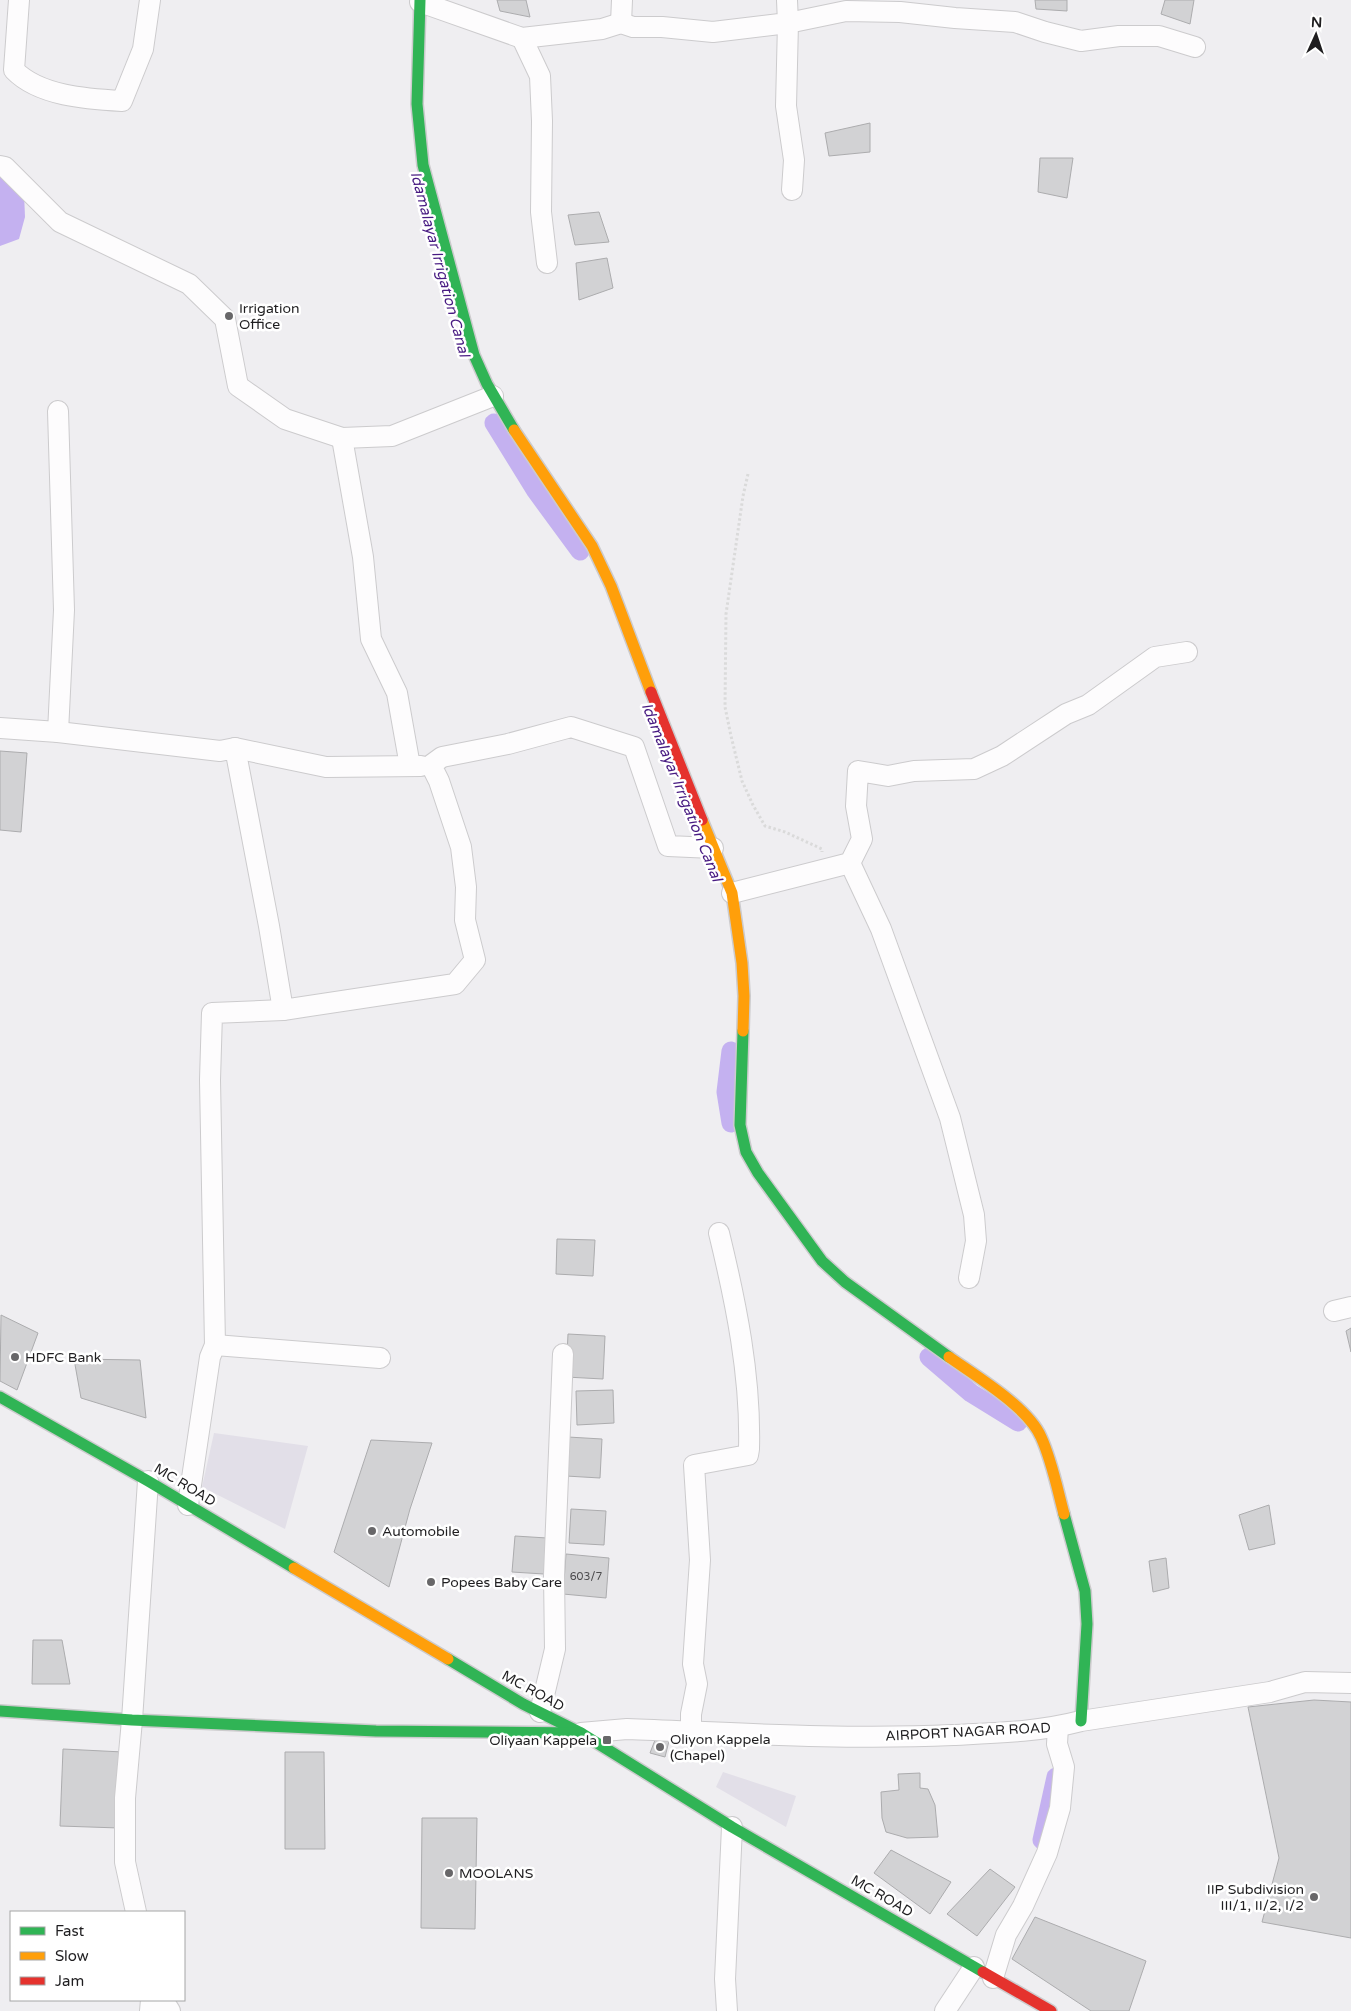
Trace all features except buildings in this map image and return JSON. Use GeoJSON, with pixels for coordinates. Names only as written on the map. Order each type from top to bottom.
{"type":"FeatureCollection","features":[{"type":"Feature","properties":{"kind":"street"},"geometry":{"type":"LineString","coordinates":[[19,0],[14,70],[22,78],[41,89],[99,99],[122,100],[143,49],[150,0]]}},
{"type":"Feature","properties":{"kind":"street"},"geometry":{"type":"LineString","coordinates":[[621,23],[622,0]]}},
{"type":"Feature","properties":{"kind":"street"},"geometry":{"type":"LineString","coordinates":[[787,0],[786,106],[794,160],[792,190]]}},
{"type":"Feature","properties":{"kind":"street"},"geometry":{"type":"LineString","coordinates":[[1081,1721],[1087,1624],[1085,1591],[1051,1465],[1041,1436],[1031,1421],[1003,1396],[845,1282],[822,1261],[758,1172],[746,1152],[740,1125],[744,996],[732,893],[667,735],[611,586],[592,546],[506,418],[493,396],[474,355],[419,142],[417,115],[420,1],[522,38],[602,28],[621,23],[633,27],[662,27],[713,32],[788,23],[846,11],[900,12],[1015,22],[1045,32],[1081,40],[1119,36],[1159,36],[1195,46]]}},
{"type":"Feature","properties":{"kind":"street"},"geometry":{"type":"LineString","coordinates":[[522,38],[540,76],[542,121],[541,212],[547,263]]}},
{"type":"Feature","properties":{"kind":"street"},"geometry":{"type":"LineString","coordinates":[[0,166],[5,167],[60,222],[189,284],[225,319],[238,386],[285,419],[342,438],[392,436],[493,396]]}},
{"type":"Feature","properties":{"kind":"street"},"geometry":{"type":"LineString","coordinates":[[58,411],[64,610],[58,732]]}},
{"type":"Feature","properties":{"kind":"street"},"geometry":{"type":"LineString","coordinates":[[342,438],[363,557],[371,639],[396,693],[410,766]]}},
{"type":"Feature","properties":{"kind":"street"},"geometry":{"type":"LineString","coordinates":[[850,864],[862,839],[856,806],[858,771],[888,776],[914,771],[974,769],[1002,756],[1066,714],[1088,705],[1155,657],[1187,652]]}},
{"type":"Feature","properties":{"kind":"street"},"geometry":{"type":"LineString","coordinates":[[0,728],[58,732],[220,751],[235,748],[326,767],[431,765],[442,757],[508,744],[571,727],[634,747],[668,846],[714,848]]}},
{"type":"Feature","properties":{"kind":"street"},"geometry":{"type":"LineString","coordinates":[[235,748],[283,1010]]}},
{"type":"Feature","properties":{"kind":"street"},"geometry":{"type":"LineString","coordinates":[[188,1505],[210,1357],[215,1345],[210,1080],[212,1013],[283,1010],[455,984],[475,960],[465,920],[466,888],[461,847],[439,781],[431,765]]}},
{"type":"Feature","properties":{"kind":"street"},"geometry":{"type":"LineString","coordinates":[[732,893],[850,864]]}},
{"type":"Feature","properties":{"kind":"street"},"geometry":{"type":"LineString","coordinates":[[850,864],[882,929],[950,1118],[974,1215],[976,1241],[970,1278]]}},
{"type":"Feature","properties":{"kind":"street"},"geometry":{"type":"LineString","coordinates":[[691,1731],[697,1684],[693,1664],[700,1560],[694,1465],[748,1455],[749,1449],[746,1380],[737,1314],[719,1233]]}},
{"type":"Feature","properties":{"kind":"street"},"geometry":{"type":"LineString","coordinates":[[215,1345],[380,1358]]}},
{"type":"Feature","properties":{"kind":"street"},"geometry":{"type":"LineString","coordinates":[[540,1712],[555,1649],[554,1575],[563,1354]]}},
{"type":"Feature","properties":{"kind":"street","name":"MC ROAD"},"geometry":{"type":"LineString","coordinates":[[0,1397],[148,1481],[540,1712],[581,1733],[732,1827],[1051,2011]]}},
{"type":"Feature","properties":{"kind":"street"},"geometry":{"type":"LineString","coordinates":[[136,1911],[125,1862],[125,1798],[148,1481]]}},
{"type":"Feature","properties":{"kind":"street","name":"AIRPORT NAGAR ROAD"},"geometry":{"type":"LineString","coordinates":[[581,1733],[627,1729],[904,1738],[1008,1733],[1057,1735],[1081,1721],[1270,1692],[1305,1682],[1351,1683]]}},
{"type":"Feature","properties":{"kind":"street"},"geometry":{"type":"LineString","coordinates":[[0,1711],[132,1720],[376,1731],[581,1733]]}},
{"type":"Feature","properties":{"kind":"street"},"geometry":{"type":"LineString","coordinates":[[994,1978],[1006,1935],[1023,1906],[1047,1853],[1060,1808],[1064,1767],[1057,1735]]}},
{"type":"Feature","properties":{"kind":"street"},"geometry":{"type":"LineString","coordinates":[[727,2011],[725,1979],[732,1827]]}},
{"type":"Feature","properties":{"kind":"street"},"geometry":{"type":"LineString","coordinates":[[945,2011],[974,1967]]}},
{"type":"Feature","properties":{"kind":"path"},"geometry":{"type":"LineString","coordinates":[[748,474],[743,496],[726,614],[725,707],[742,781],[753,805],[766,826],[784,832],[822,850],[828,869]]}},
{"type":"Feature","properties":{"kind":"shaded area"},"geometry":{"type":"Polygon","coordinates":[[[0,175],[24,193],[25,217],[19,239],[0,246],[0,175]]]}},
{"type":"Feature","properties":{"kind":"shaded area"},"geometry":{"type":"Polygon","coordinates":[[[214,1433],[308,1446],[285,1529],[202,1487],[214,1433]]]}},
{"type":"Feature","properties":{"kind":"shaded area"},"geometry":{"type":"Polygon","coordinates":[[[723,1772],[796,1796],[786,1827],[716,1787],[723,1772]]]}},
{"type":"Feature","properties":{"kind":"waterway","name":"Idamalayar Irrigation Canal"},"geometry":{"type":"LineString","coordinates":[[494,423],[536,491],[580,551]]}},
{"type":"Feature","properties":{"kind":"waterway","name":"Idamalayar Irrigation Canal"},"geometry":{"type":"LineString","coordinates":[[731,1051],[726,1092],[731,1123]]}},
{"type":"Feature","properties":{"kind":"waterway","name":"Idamalayar Irrigation Canal"},"geometry":{"type":"LineString","coordinates":[[929,1357],[971,1393],[1018,1422]]}},
{"type":"Feature","properties":{"kind":"waterway","name":"Idamalayar Irrigation Canal"},"geometry":{"type":"LineString","coordinates":[[1042,1840],[1056,1777]]}},
{"type":"Feature","properties":{"kind":"traffic: fast"},"geometry":{"type":"LineString","coordinates":[[420,0],[417,104],[423,165],[474,355],[487,384],[514,430]]}},
{"type":"Feature","properties":{"kind":"traffic: fast"},"geometry":{"type":"LineString","coordinates":[[743,1031],[740,1125],[746,1152],[758,1173],[822,1261],[845,1282],[949,1357]]}},
{"type":"Feature","properties":{"kind":"traffic: fast"},"geometry":{"type":"LineString","coordinates":[[0,1397],[148,1481],[294,1568]]}},
{"type":"Feature","properties":{"kind":"traffic: fast"},"geometry":{"type":"LineString","coordinates":[[1064,1514],[1085,1591],[1087,1624],[1081,1721]]}},
{"type":"Feature","properties":{"kind":"traffic: fast"},"geometry":{"type":"LineString","coordinates":[[448,1659],[523,1704],[581,1733],[732,1827],[983,1972]]}},
{"type":"Feature","properties":{"kind":"traffic: fast"},"geometry":{"type":"LineString","coordinates":[[0,1711],[132,1720],[376,1731],[581,1733]]}},
{"type":"Feature","properties":{"kind":"traffic: slow"},"geometry":{"type":"LineString","coordinates":[[514,430],[592,546],[611,586],[651,692]]}},
{"type":"Feature","properties":{"kind":"traffic: slow"},"geometry":{"type":"LineString","coordinates":[[702,820],[732,893],[742,963],[744,996],[743,1031]]}},
{"type":"Feature","properties":{"kind":"traffic: slow"},"geometry":{"type":"LineString","coordinates":[[949,1357],[1000,1393],[1025,1415],[1034,1426],[1041,1437],[1048,1455],[1064,1514]]}},
{"type":"Feature","properties":{"kind":"traffic: slow"},"geometry":{"type":"LineString","coordinates":[[294,1568],[448,1659]]}},
{"type":"Feature","properties":{"kind":"traffic: jam"},"geometry":{"type":"LineString","coordinates":[[651,692],[702,820]]}},
{"type":"Feature","properties":{"kind":"traffic: jam"},"geometry":{"type":"LineString","coordinates":[[983,1972],[1051,2011]]}},
{"type":"Feature","properties":{"kind":"place","name":"Irrigation Office"},"geometry":{"type":"Point","coordinates":[229,316]}},
{"type":"Feature","properties":{"kind":"place","name":"HDFC Bank"},"geometry":{"type":"Point","coordinates":[15,1357]}},
{"type":"Feature","properties":{"kind":"place","name":"Automobile"},"geometry":{"type":"Point","coordinates":[372,1531]}},
{"type":"Feature","properties":{"kind":"place","name":"Popees Baby Care"},"geometry":{"type":"Point","coordinates":[431,1582]}},
{"type":"Feature","properties":{"kind":"place","name":"Oliyaan Kappela"},"geometry":{"type":"Point","coordinates":[607,1740]}},
{"type":"Feature","properties":{"kind":"place","name":"Oliyon Kappela (Chapel)"},"geometry":{"type":"Point","coordinates":[660,1747]}},
{"type":"Feature","properties":{"kind":"place","name":"MOOLANS"},"geometry":{"type":"Point","coordinates":[449,1873]}},
{"type":"Feature","properties":{"kind":"place","name":"IIP Subdivision III/1, II/2, I/2"},"geometry":{"type":"Point","coordinates":[1314,1897]}}]}
